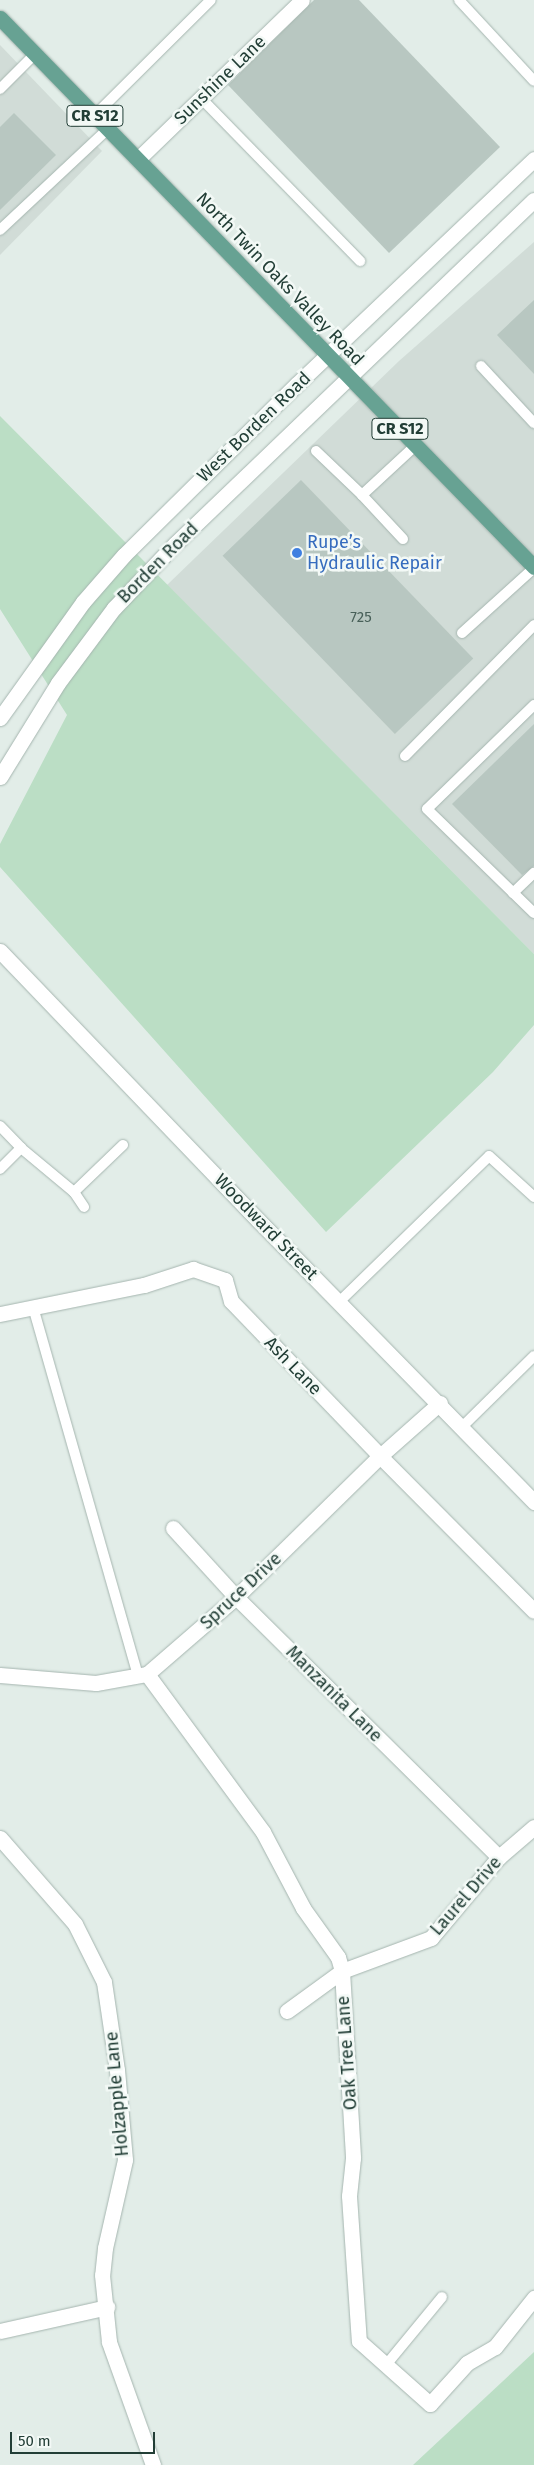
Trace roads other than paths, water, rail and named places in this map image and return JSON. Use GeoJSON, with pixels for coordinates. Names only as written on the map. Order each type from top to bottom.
{"type":"FeatureCollection","features":[{"type":"Feature","properties":{"kind":"main road","name":"North Twin Oaks Valley Road"},"geometry":{"type":"LineString","coordinates":[[0,18],[534,568]]}},
{"type":"Feature","properties":{"kind":"street","name":"Sunshine Lane"},"geometry":{"type":"LineString","coordinates":[[138,159],[302,0]]}},
{"type":"Feature","properties":{"kind":"street","name":"West Borden Road"},"geometry":{"type":"LineString","coordinates":[[0,718],[37,664],[89,596],[124,555],[328,355],[534,159]]}},
{"type":"Feature","properties":{"kind":"street"},"geometry":{"type":"LineString","coordinates":[[348,376],[534,200]]}},
{"type":"Feature","properties":{"kind":"street","name":"Borden Road"},"geometry":{"type":"LineString","coordinates":[[0,776],[58,683],[114,608],[175,544],[348,376]]}},
{"type":"Feature","properties":{"kind":"street","name":"Woodward Street"},"geometry":{"type":"LineString","coordinates":[[0,951],[534,1502]]}},
{"type":"Feature","properties":{"kind":"street","name":"Ash Lane"},"geometry":{"type":"LineString","coordinates":[[0,1314],[144,1285],[192,1269],[225,1280],[231,1301],[380,1456],[534,1611]]}},
{"type":"Feature","properties":{"kind":"street","name":"Spruce Drive"},"geometry":{"type":"LineString","coordinates":[[142,1675],[236,1597],[380,1456],[440,1403]]}},
{"type":"Feature","properties":{"kind":"street","name":"Manzanita Lane"},"geometry":{"type":"LineString","coordinates":[[173,1528],[236,1597],[499,1857]]}},
{"type":"Feature","properties":{"kind":"street"},"geometry":{"type":"LineString","coordinates":[[0,1675],[96,1683],[142,1675]]}},
{"type":"Feature","properties":{"kind":"street","name":"Oak Tree Lane"},"geometry":{"type":"LineString","coordinates":[[142,1675],[262,1832],[303,1908],[338,1957],[342,1970],[353,2158],[349,2196],[359,2341],[430,2404],[467,2364],[495,2347],[534,2298]]}},
{"type":"Feature","properties":{"kind":"street","name":"Laurel Drive"},"geometry":{"type":"LineString","coordinates":[[287,2011],[342,1970],[431,1938],[499,1857],[534,1827]]}},
{"type":"Feature","properties":{"kind":"street","name":"Holzapple Lane"},"geometry":{"type":"LineString","coordinates":[[0,1838],[75,1924],[104,1982],[117,2070],[125,2160],[105,2248],[102,2274],[109,2342],[153,2465]]}},
{"type":"Feature","properties":{"kind":"street"},"geometry":{"type":"LineString","coordinates":[[0,2331],[107,2308]]}},
{"type":"Feature","properties":{"kind":"lane"},"geometry":{"type":"LineString","coordinates":[[94,115],[211,0]]}},
{"type":"Feature","properties":{"kind":"lane"},"geometry":{"type":"LineString","coordinates":[[459,0],[534,81]]}},
{"type":"Feature","properties":{"kind":"lane"},"geometry":{"type":"LineString","coordinates":[[0,89],[35,54]]}},
{"type":"Feature","properties":{"kind":"lane"},"geometry":{"type":"LineString","coordinates":[[201,98],[360,260]]}},
{"type":"Feature","properties":{"kind":"lane"},"geometry":{"type":"LineString","coordinates":[[0,230],[108,129]]}},
{"type":"Feature","properties":{"kind":"lane"},"geometry":{"type":"LineString","coordinates":[[481,366],[534,423]]}},
{"type":"Feature","properties":{"kind":"lane"},"geometry":{"type":"LineString","coordinates":[[362,495],[416,445]]}},
{"type":"Feature","properties":{"kind":"lane"},"geometry":{"type":"LineString","coordinates":[[316,451],[362,495],[403,539]]}},
{"type":"Feature","properties":{"kind":"lane"},"geometry":{"type":"LineString","coordinates":[[462,633],[534,568]]}},
{"type":"Feature","properties":{"kind":"lane"},"geometry":{"type":"LineString","coordinates":[[405,756],[534,625]]}},
{"type":"Feature","properties":{"kind":"lane"},"geometry":{"type":"LineString","coordinates":[[534,705],[427,809],[534,913]]}},
{"type":"Feature","properties":{"kind":"lane"},"geometry":{"type":"LineString","coordinates":[[513,893],[534,872]]}},
{"type":"Feature","properties":{"kind":"lane"},"geometry":{"type":"LineString","coordinates":[[0,1126],[21,1148],[74,1192],[84,1207]]}},
{"type":"Feature","properties":{"kind":"lane"},"geometry":{"type":"LineString","coordinates":[[74,1192],[123,1144]]}},
{"type":"Feature","properties":{"kind":"lane"},"geometry":{"type":"LineString","coordinates":[[0,1169],[21,1148]]}},
{"type":"Feature","properties":{"kind":"lane"},"geometry":{"type":"LineString","coordinates":[[339,1302],[489,1156],[534,1197]]}},
{"type":"Feature","properties":{"kind":"lane"},"geometry":{"type":"LineString","coordinates":[[33,1307],[142,1675]]}},
{"type":"Feature","properties":{"kind":"lane"},"geometry":{"type":"LineString","coordinates":[[462,1427],[534,1356]]}},
{"type":"Feature","properties":{"kind":"lane"},"geometry":{"type":"LineString","coordinates":[[386,2365],[442,2297]]}},
{"type":"Feature","properties":{"kind":"place","name":"Rupe’s Hydraulic Repair"},"geometry":{"type":"Point","coordinates":[297,553]}}]}
